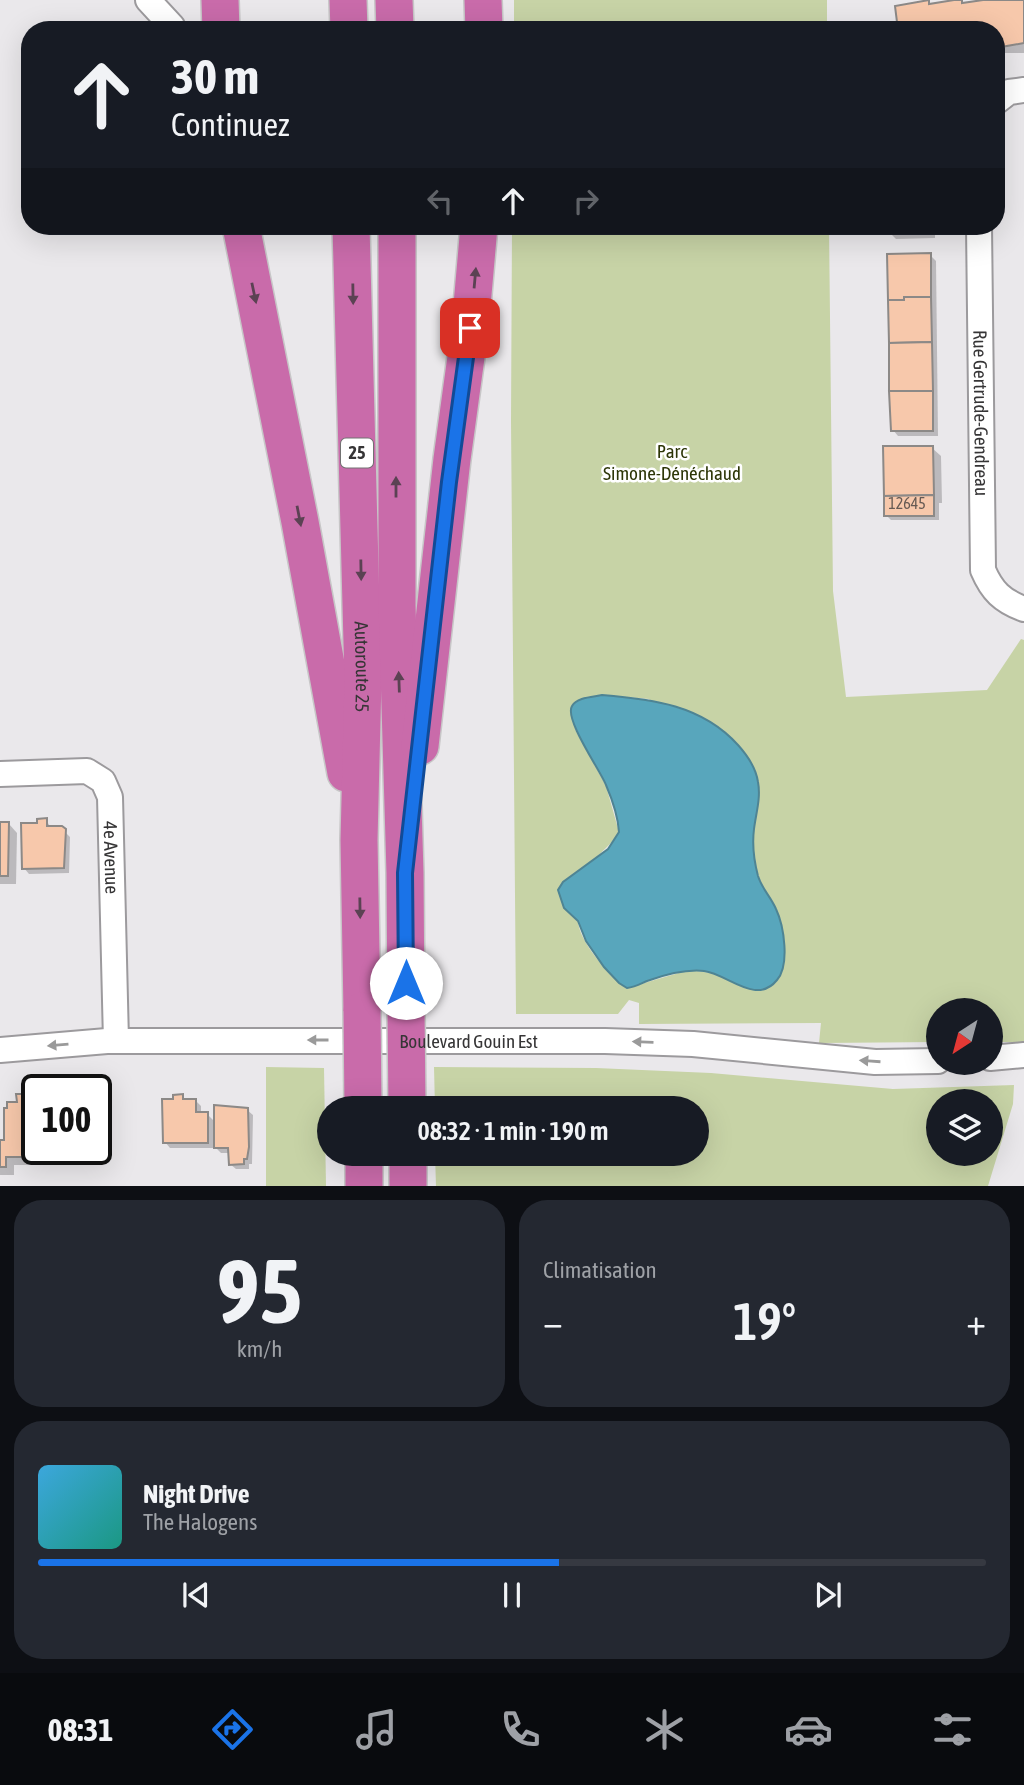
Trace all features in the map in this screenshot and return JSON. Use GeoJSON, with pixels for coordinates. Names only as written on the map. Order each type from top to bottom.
{"type":"FeatureCollection","features":[{"type":"Feature","properties":{"kind":"highway"},"geometry":{"type":"LineString","coordinates":[[220,0],[221,21]]}},
{"type":"Feature","properties":{"kind":"highway"},"geometry":{"type":"LineString","coordinates":[[348,0],[349,21]]}},
{"type":"Feature","properties":{"kind":"highway"},"geometry":{"type":"LineString","coordinates":[[394,0],[395,21]]}},
{"type":"Feature","properties":{"kind":"highway"},"geometry":{"type":"LineString","coordinates":[[483,0],[484,21]]}},
{"type":"Feature","properties":{"kind":"highway"},"geometry":{"type":"LineString","coordinates":[[243,235],[359,840]]}},
{"type":"Feature","properties":{"kind":"highway","name":"Autoroute 25"},"geometry":{"type":"LineString","coordinates":[[351,235],[363,680],[359,840],[363,1096]]}},
{"type":"Feature","properties":{"kind":"highway","name":"Autoroute 25"},"geometry":{"type":"LineString","coordinates":[[397,235],[397,605],[405,873],[407,1096]]}},
{"type":"Feature","properties":{"kind":"highway"},"geometry":{"type":"LineString","coordinates":[[405,873],[479,235]]}},
{"type":"Feature","properties":{"kind":"highway"},"geometry":{"type":"LineString","coordinates":[[364,1166],[364,1186]]}},
{"type":"Feature","properties":{"kind":"highway"},"geometry":{"type":"LineString","coordinates":[[408,1166],[408,1186]]}},
{"type":"Feature","properties":{"kind":"street"},"geometry":{"type":"LineString","coordinates":[[148,0],[167,21]]}},
{"type":"Feature","properties":{"kind":"street"},"geometry":{"type":"LineString","coordinates":[[1005,95],[1024,90]]}},
{"type":"Feature","properties":{"kind":"street","name":"Rue Gertrude-Gendreau"},"geometry":{"type":"LineString","coordinates":[[979,235],[983,570],[990,586],[1000,597],[1024,609]]}},
{"type":"Feature","properties":{"kind":"street","name":"4e Avenue"},"geometry":{"type":"LineString","coordinates":[[0,774],[86,771],[103,781],[110,797],[116,1041]]}},
{"type":"Feature","properties":{"kind":"street","name":"Boulevard Gouin Est"},"geometry":{"type":"LineString","coordinates":[[0,1050],[116,1041],[605,1041],[693,1044],[875,1062],[926,1061]]}},
{"type":"Feature","properties":{"kind":"street"},"geometry":{"type":"LineString","coordinates":[[1003,1057],[1024,1055]]}},
{"type":"Feature","properties":{"kind":"green space"},"geometry":{"type":"Polygon","coordinates":[[[514,0],[827,0],[827,21],[514,21],[514,0]]]}},
{"type":"Feature","properties":{"kind":"green space","name":"Parc Simone-Dénéchaud"},"geometry":{"type":"Polygon","coordinates":[[[512,235],[829,235],[833,591],[846,697],[987,690],[1021,639],[1024,640],[1024,1042],[1003,1042],[1003,998],[926,998],[926,1042],[819,1043],[821,1023],[639,1024],[639,1003],[629,1000],[618,1014],[516,1014],[512,235]],[[602,695],[575,729],[606,786],[619,832],[593,866],[578,918],[588,947],[612,976],[627,988],[689,970],[719,974],[774,903],[759,878],[754,830],[649,699],[602,695]]]}},
{"type":"Feature","properties":{"kind":"green space"},"geometry":{"type":"Polygon","coordinates":[[[266,1067],[324,1068],[324,1096],[317,1096],[317,1166],[326,1166],[326,1186],[266,1186],[266,1067]]]}},
{"type":"Feature","properties":{"kind":"green space"},"geometry":{"type":"Polygon","coordinates":[[[434,1067],[596,1068],[711,1073],[893,1089],[1014,1085],[1013,1104],[1003,1137],[1003,1089],[926,1089],[926,1166],[994,1166],[988,1186],[436,1186],[435,1166],[709,1166],[709,1096],[435,1096],[434,1067]]]}},
{"type":"Feature","properties":{"kind":"water"},"geometry":{"type":"Polygon","coordinates":[[[602,695],[658,702],[692,713],[724,732],[751,762],[759,788],[753,835],[755,865],[760,881],[779,916],[785,955],[781,973],[769,987],[751,989],[713,973],[697,971],[668,975],[627,988],[604,967],[586,941],[578,921],[564,908],[558,890],[563,882],[608,849],[619,832],[608,790],[578,733],[571,713],[574,703],[602,695]]]}},
{"type":"Feature","properties":{"kind":"building"},"geometry":{"type":"Polygon","coordinates":[[[929,0],[929,4],[954,0],[962,0],[962,3],[1024,0],[1024,43],[1005,46],[1005,21],[897,21],[895,6],[929,0]]]}},
{"type":"Feature","properties":{"kind":"building"},"geometry":{"type":"Polygon","coordinates":[[[931,253],[931,297],[888,300],[887,254],[931,253]]]}},
{"type":"Feature","properties":{"kind":"building"},"geometry":{"type":"Polygon","coordinates":[[[904,297],[931,297],[932,342],[889,343],[888,300],[904,300],[904,297]]]}},
{"type":"Feature","properties":{"kind":"building"},"geometry":{"type":"Polygon","coordinates":[[[932,342],[933,391],[889,391],[889,343],[932,342]]]}},
{"type":"Feature","properties":{"kind":"building"},"geometry":{"type":"Polygon","coordinates":[[[889,391],[933,391],[933,431],[891,431],[889,391]]]}},
{"type":"Feature","properties":{"kind":"building"},"geometry":{"type":"Polygon","coordinates":[[[883,446],[933,446],[934,495],[884,496],[883,446]]]}},
{"type":"Feature","properties":{"kind":"building"},"geometry":{"type":"Polygon","coordinates":[[[934,495],[934,516],[884,516],[884,496],[934,495]]]}},
{"type":"Feature","properties":{"kind":"building"},"geometry":{"type":"Polygon","coordinates":[[[47,818],[47,826],[62,826],[66,829],[64,868],[22,869],[21,823],[37,823],[37,819],[47,818]]]}},
{"type":"Feature","properties":{"kind":"building"},"geometry":{"type":"Polygon","coordinates":[[[0,822],[9,822],[8,876],[0,876],[0,822]]]}},
{"type":"Feature","properties":{"kind":"building"},"geometry":{"type":"Polygon","coordinates":[[[16,1094],[21,1094],[21,1157],[6,1157],[6,1167],[0,1167],[0,1140],[4,1140],[4,1108],[7,1108],[7,1102],[17,1102],[16,1094]]]}},
{"type":"Feature","properties":{"kind":"building"},"geometry":{"type":"Polygon","coordinates":[[[183,1094],[183,1099],[196,1099],[196,1112],[208,1112],[208,1143],[163,1143],[162,1099],[173,1099],[173,1095],[183,1094]]]}},
{"type":"Feature","properties":{"kind":"building"},"geometry":{"type":"Polygon","coordinates":[[[214,1105],[248,1108],[249,1147],[244,1164],[229,1165],[228,1148],[214,1148],[214,1105]]]}},
{"type":"Feature","properties":{"kind":"route"},"geometry":{"type":"LineString","coordinates":[[406,983],[405,873],[449,482],[470,328]]}}]}
